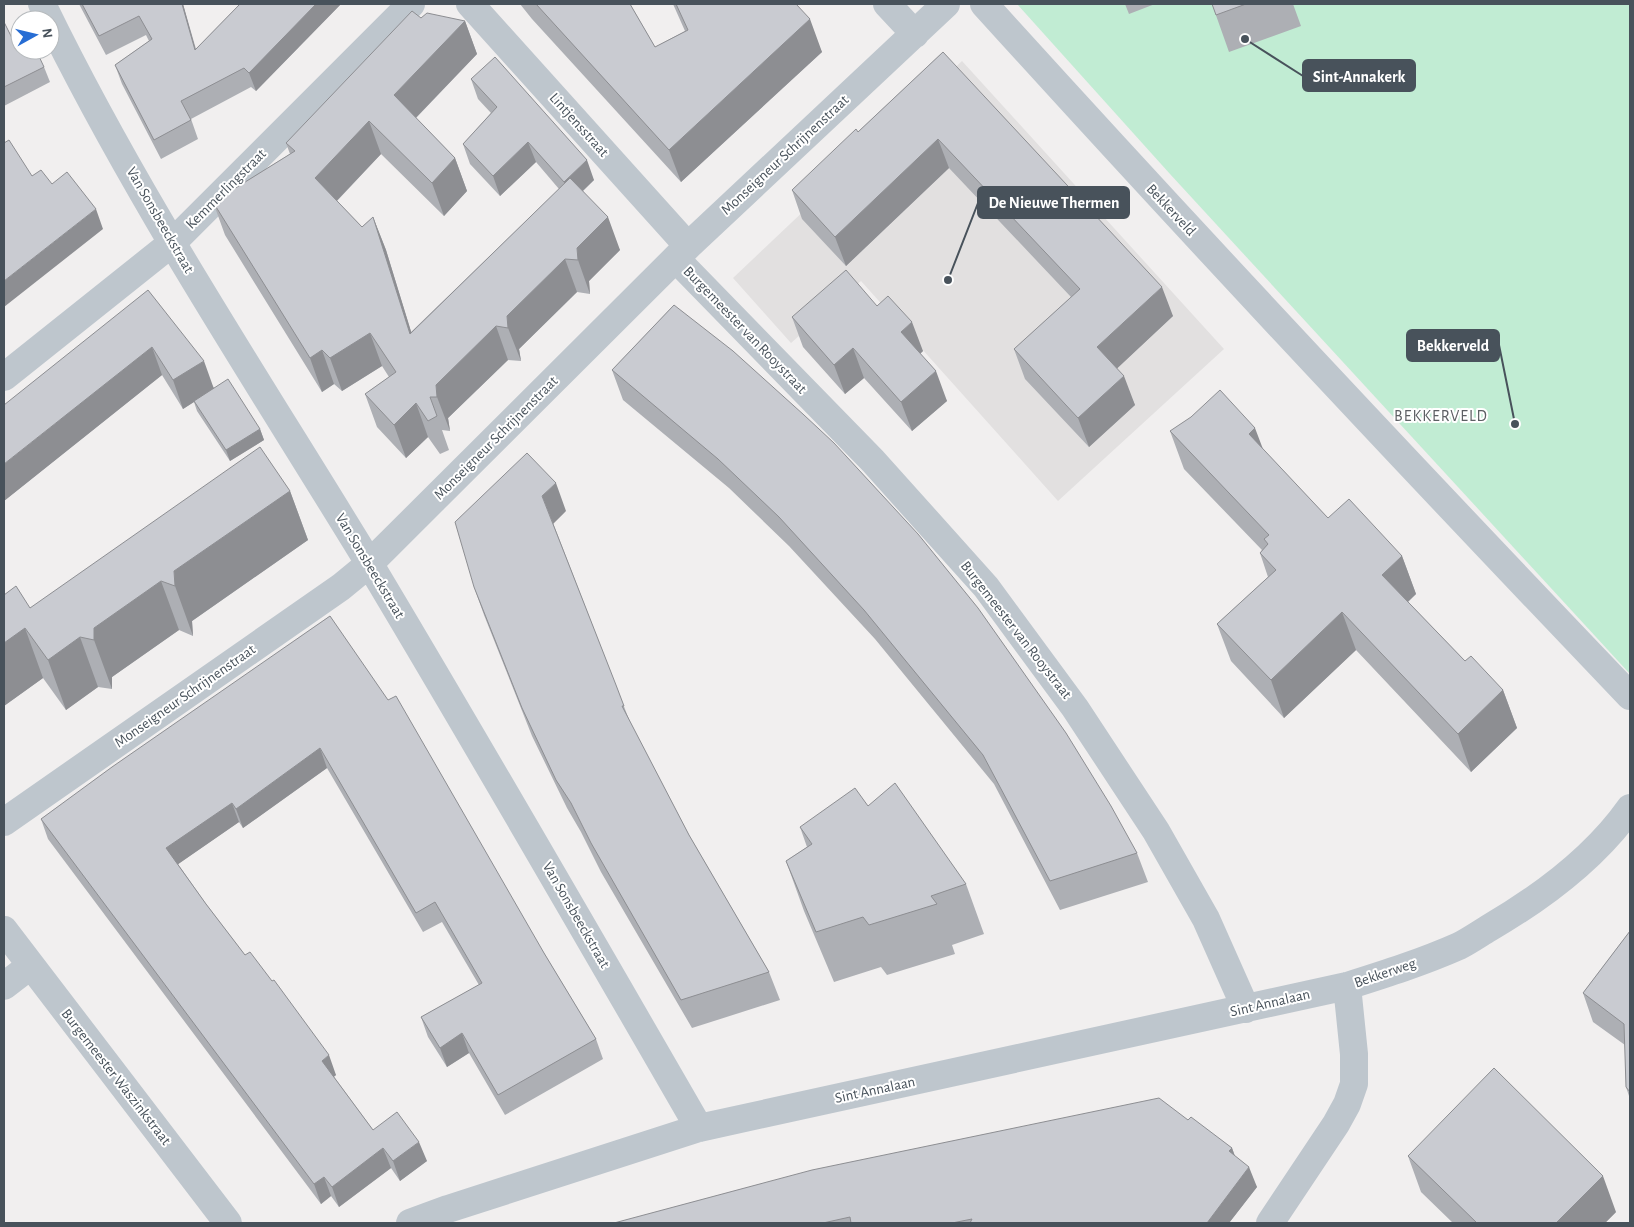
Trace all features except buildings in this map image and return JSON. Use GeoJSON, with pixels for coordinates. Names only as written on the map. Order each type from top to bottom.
{"type":"FeatureCollection","features":[{"type":"Feature","properties":{"kind":"street","name":"Van Sonsbeeckstraat"},"geometry":{"type":"LineString","coordinates":[[42,4],[73,67],[172,243],[369,564],[550,868],[699,1128]]}},
{"type":"Feature","properties":{"kind":"street","name":"Kemmerlingstraat"},"geometry":{"type":"LineString","coordinates":[[4,377],[172,243],[411,4]]}},
{"type":"Feature","properties":{"kind":"street","name":"Lintjensstraat"},"geometry":{"type":"LineString","coordinates":[[470,4],[682,252]]}},
{"type":"Feature","properties":{"kind":"street"},"geometry":{"type":"LineString","coordinates":[[887,4],[914,34]]}},
{"type":"Feature","properties":{"kind":"street","name":"Monseigneur Schrijnenstraat"},"geometry":{"type":"LineString","coordinates":[[4,822],[341,587],[369,564],[682,252],[946,4]]}},
{"type":"Feature","properties":{"kind":"street","name":"Bekkerveld"},"geometry":{"type":"LineString","coordinates":[[984,4],[1200,240],[1454,512],[1630,696]]}},
{"type":"Feature","properties":{"kind":"street","name":"Burgemeester van Rooystraat"},"geometry":{"type":"LineString","coordinates":[[682,252],[986,587],[1075,708],[1156,831],[1206,919],[1246,1009]]}},
{"type":"Feature","properties":{"kind":"street","name":"Bekkerweg"},"geometry":{"type":"LineString","coordinates":[[1270,1223],[1348,1104],[1354,1084],[1354,1054],[1347,986],[1408,966],[1460,945],[1504,919],[1554,886],[1582,861],[1630,808]]}},
{"type":"Feature","properties":{"kind":"street","name":"Burgemeester Waszinkstraat"},"geometry":{"type":"LineString","coordinates":[[4,930],[228,1223]]}},
{"type":"Feature","properties":{"kind":"street"},"geometry":{"type":"LineString","coordinates":[[4,986],[30,966]]}},
{"type":"Feature","properties":{"kind":"street","name":"Sint Annalaan"},"geometry":{"type":"LineString","coordinates":[[410,1223],[448,1208],[699,1128],[1347,986]]}},
{"type":"Feature","properties":{"kind":"shaded area"},"geometry":{"type":"Polygon","coordinates":[[[962,61],[1224,349],[1058,501],[861,281],[791,343],[733,278],[962,61]]]}},
{"type":"Feature","properties":{"kind":"green space","name":"Bekkerveld"},"geometry":{"type":"Polygon","coordinates":[[[1017,4],[1630,4],[1630,674],[1170,174],[1017,4]]]}},
{"type":"Feature","properties":{"kind":"place","name":"Sint-Annakerk"},"geometry":{"type":"Point","coordinates":[1245,39]}},
{"type":"Feature","properties":{"kind":"place","name":"De Nieuwe Thermen"},"geometry":{"type":"Point","coordinates":[948,280]}},
{"type":"Feature","properties":{"kind":"place","name":"Bekkerveld"},"geometry":{"type":"Point","coordinates":[1515,424]}},
{"type":"Feature","properties":{"kind":"district","name":"BEKKERVELD"},"geometry":{"type":"Point","coordinates":[1441,416]}}]}
